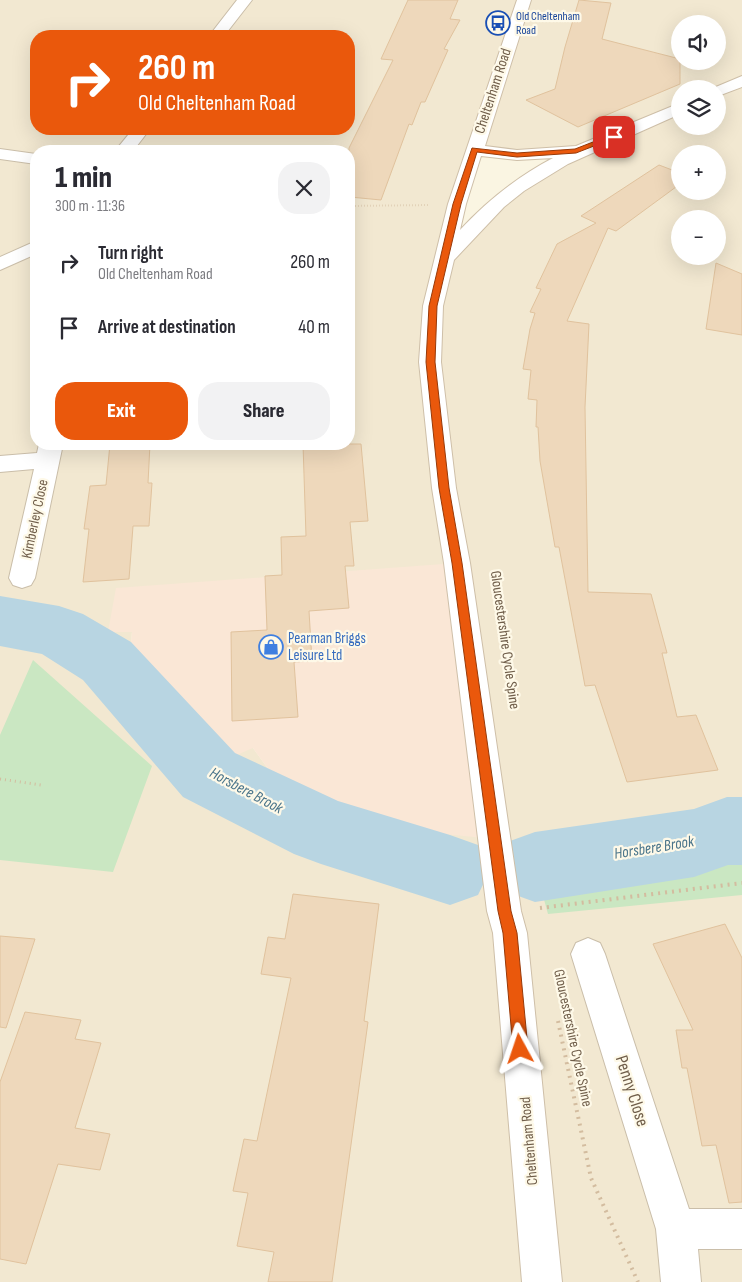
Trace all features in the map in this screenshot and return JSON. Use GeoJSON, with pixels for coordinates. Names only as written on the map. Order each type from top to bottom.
{"type":"FeatureCollection","features":[{"type":"Feature","properties":{"kind":"main road"},"geometry":{"type":"LineString","coordinates":[[221,30],[245,0]]}},
{"type":"Feature","properties":{"kind":"main road","name":"Cheltenham Road"},"geometry":{"type":"LineString","coordinates":[[524,0],[457,204],[433,306],[430,362],[444,488],[457,563],[504,911],[510,933],[542,1282]]}},
{"type":"Feature","properties":{"kind":"main road"},"geometry":{"type":"LineString","coordinates":[[726,88],[742,81]]}},
{"type":"Feature","properties":{"kind":"main road"},"geometry":{"type":"LineString","coordinates":[[444,259],[497,203],[519,187],[576,151],[671,112]]}},
{"type":"Feature","properties":{"kind":"main road"},"geometry":{"type":"LineString","coordinates":[[129,145],[137,135]]}},
{"type":"Feature","properties":{"kind":"main road"},"geometry":{"type":"LineString","coordinates":[[474,150],[517,155],[576,151]]}},
{"type":"Feature","properties":{"kind":"main road"},"geometry":{"type":"LineString","coordinates":[[0,154],[30,158]]}},
{"type":"Feature","properties":{"kind":"main road"},"geometry":{"type":"LineString","coordinates":[[0,264],[30,250]]}},
{"type":"Feature","properties":{"kind":"main road","name":"Kimberley Close"},"geometry":{"type":"LineString","coordinates":[[0,464],[50,452],[22,578]]}},
{"type":"Feature","properties":{"kind":"main road","name":"Penny Close"},"geometry":{"type":"LineString","coordinates":[[588,954],[676,1229],[680,1282]]}},
{"type":"Feature","properties":{"kind":"main road"},"geometry":{"type":"LineString","coordinates":[[676,1229],[742,1229]]}},
{"type":"Feature","properties":{"kind":"path"},"geometry":{"type":"LineString","coordinates":[[355,206],[457,204]]}},
{"type":"Feature","properties":{"kind":"path"},"geometry":{"type":"LineString","coordinates":[[0,779],[41,784]]}},
{"type":"Feature","properties":{"kind":"path"},"geometry":{"type":"LineString","coordinates":[[504,911],[588,904],[742,884]]}},
{"type":"Feature","properties":{"kind":"path","name":"Gloucestershire Cycle Spine"},"geometry":{"type":"LineString","coordinates":[[556,1012],[591,1178],[638,1282]]}},
{"type":"Feature","properties":{"kind":"shaded area"},"geometry":{"type":"Polygon","coordinates":[[[0,0],[742,0],[742,1282],[0,1282],[0,0]],[[474,150],[444,258],[497,203],[575,151],[474,150]],[[457,563],[108,632],[132,632],[128,671],[253,748],[292,802],[457,563]]]}},
{"type":"Feature","properties":{"kind":"shaded area"},"geometry":{"type":"Polygon","coordinates":[[[457,563],[494,839],[343,824],[292,802],[253,748],[213,765],[128,671],[132,632],[108,632],[116,588],[457,563]]]}},
{"type":"Feature","properties":{"kind":"green space"},"geometry":{"type":"Polygon","coordinates":[[[33,660],[152,766],[113,872],[0,860],[0,735],[33,660]]]}},
{"type":"Feature","properties":{"kind":"green space"},"geometry":{"type":"Polygon","coordinates":[[[742,805],[742,895],[548,914],[535,867],[530,836],[742,805]]]}},
{"type":"Feature","properties":{"kind":"building"},"geometry":{"type":"Polygon","coordinates":[[[408,0],[458,0],[450,19],[460,20],[444,49],[448,50],[425,102],[421,102],[412,125],[409,124],[381,200],[355,197],[355,145],[350,145],[393,60],[381,59],[408,0]]]}},
{"type":"Feature","properties":{"kind":"building"},"geometry":{"type":"Polygon","coordinates":[[[579,0],[611,3],[602,39],[671,57],[671,70],[680,70],[680,80],[671,80],[671,88],[578,127],[526,100],[555,89],[579,0]]]}},
{"type":"Feature","properties":{"kind":"building"},"geometry":{"type":"Polygon","coordinates":[[[659,165],[671,170],[671,191],[616,231],[608,228],[567,321],[589,324],[585,407],[588,592],[651,594],[667,653],[662,653],[677,717],[696,715],[718,770],[627,782],[595,685],[585,686],[559,547],[555,547],[540,461],[538,427],[536,427],[537,400],[528,399],[531,370],[523,369],[530,329],[535,313],[530,312],[541,289],[536,288],[557,244],[596,223],[581,216],[659,165]]]}},
{"type":"Feature","properties":{"kind":"building"},"geometry":{"type":"Polygon","coordinates":[[[716,265],[721,265],[742,274],[742,335],[706,329],[716,265]]]}},
{"type":"Feature","properties":{"kind":"building"},"geometry":{"type":"Polygon","coordinates":[[[355,444],[361,444],[368,521],[350,522],[354,566],[345,566],[349,608],[309,611],[312,661],[294,662],[298,717],[232,721],[231,632],[267,630],[265,576],[282,575],[281,537],[306,536],[303,450],[355,450],[355,444]]]}},
{"type":"Feature","properties":{"kind":"building"},"geometry":{"type":"Polygon","coordinates":[[[109,450],[150,450],[148,483],[152,483],[149,526],[133,526],[129,579],[83,582],[89,529],[84,529],[90,486],[106,485],[109,450]]]}},
{"type":"Feature","properties":{"kind":"building"},"geometry":{"type":"Polygon","coordinates":[[[293,894],[379,904],[364,1021],[368,1022],[332,1282],[268,1282],[274,1252],[237,1246],[248,1193],[233,1191],[244,1139],[257,1141],[291,978],[261,974],[268,937],[285,939],[293,894]]]}},
{"type":"Feature","properties":{"kind":"building"},"geometry":{"type":"Polygon","coordinates":[[[725,924],[742,958],[742,1202],[729,1203],[716,1145],[702,1146],[687,1068],[682,1068],[676,1030],[693,1030],[653,944],[725,924]]]}},
{"type":"Feature","properties":{"kind":"building"},"geometry":{"type":"Polygon","coordinates":[[[0,936],[35,939],[6,1028],[0,1027],[0,936]]]}},
{"type":"Feature","properties":{"kind":"building"},"geometry":{"type":"Polygon","coordinates":[[[25,1012],[81,1020],[75,1039],[101,1043],[75,1128],[110,1134],[100,1170],[58,1164],[26,1264],[0,1259],[0,1082],[25,1012]]]}},
{"type":"Feature","properties":{"kind":"waterway","name":"Horsbere Brook"},"geometry":{"type":"LineString","coordinates":[[0,621],[59,632],[107,661],[209,775],[321,830],[450,870]]}},
{"type":"Feature","properties":{"kind":"waterway","name":"Horsbere Brook"},"geometry":{"type":"LineString","coordinates":[[535,867],[694,843],[727,831],[742,831]]}},
{"type":"Feature","properties":{"kind":"place","name":"Old Cheltenham Road"},"geometry":{"type":"Point","coordinates":[498,23]}},
{"type":"Feature","properties":{"kind":"place","name":"Pearman Briggs Leisure Ltd"},"geometry":{"type":"Point","coordinates":[271,647]}},
{"type":"Feature","properties":{"kind":"route"},"geometry":{"type":"LineString","coordinates":[[520,1049],[510,933],[504,911],[457,563],[444,488],[430,362],[433,306],[457,204],[474,150],[517,155],[576,151],[614,137]]}}]}
